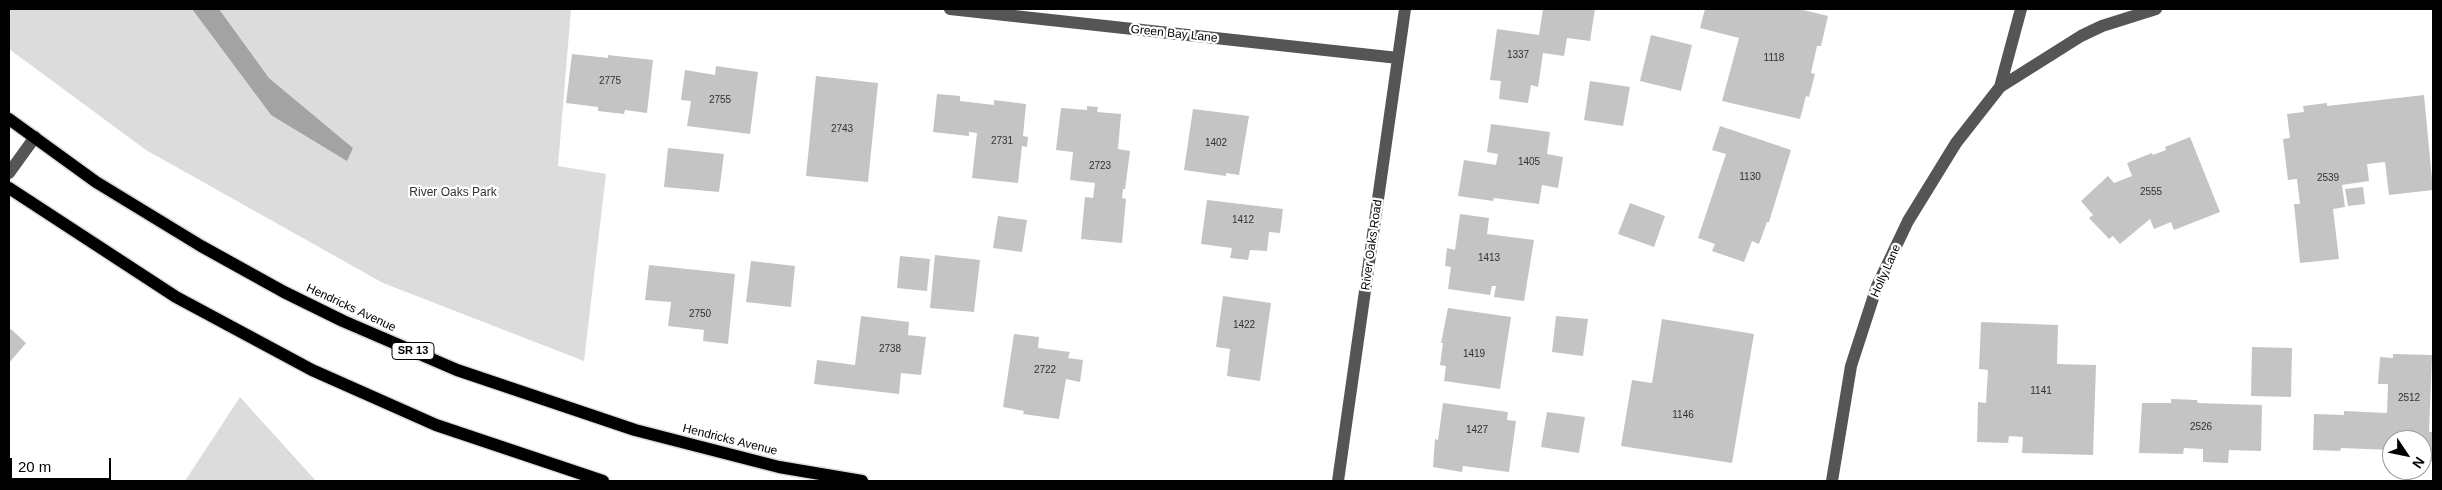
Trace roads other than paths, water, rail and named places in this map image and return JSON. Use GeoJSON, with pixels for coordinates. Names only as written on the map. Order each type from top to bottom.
{"type":"FeatureCollection","features":[{"type":"Feature","properties":{"kind":"main road","name":"Hendricks Avenue"},"geometry":{"type":"LineString","coordinates":[[9,119],[96,182],[201,246],[284,292],[457,370],[635,430],[779,467],[862,481]]}},
{"type":"Feature","properties":{"kind":"main road"},"geometry":{"type":"LineString","coordinates":[[9,188],[176,297],[312,370],[436,424],[603,481]]}},
{"type":"Feature","properties":{"kind":"street","name":"Green Bay Lane"},"geometry":{"type":"LineString","coordinates":[[950,9],[1398,58]]}},
{"type":"Feature","properties":{"kind":"street","name":"River Oaks Road"},"geometry":{"type":"LineString","coordinates":[[1338,481],[1405,9]]}},
{"type":"Feature","properties":{"kind":"street","name":"Holly Lane"},"geometry":{"type":"LineString","coordinates":[[2000,87],[2021,9]]}},
{"type":"Feature","properties":{"kind":"street","name":"Holly Lane"},"geometry":{"type":"LineString","coordinates":[[1832,481],[1851,366],[1878,286],[1908,221],[1956,143],[2000,87],[2081,36],[2102,26],[2156,9]]}},
{"type":"Feature","properties":{"kind":"street"},"geometry":{"type":"LineString","coordinates":[[9,173],[35,138]]}},
{"type":"Feature","properties":{"kind":"park label","name":"River Oaks Park"},"geometry":{"type":"Point","coordinates":[453,193]}}]}
